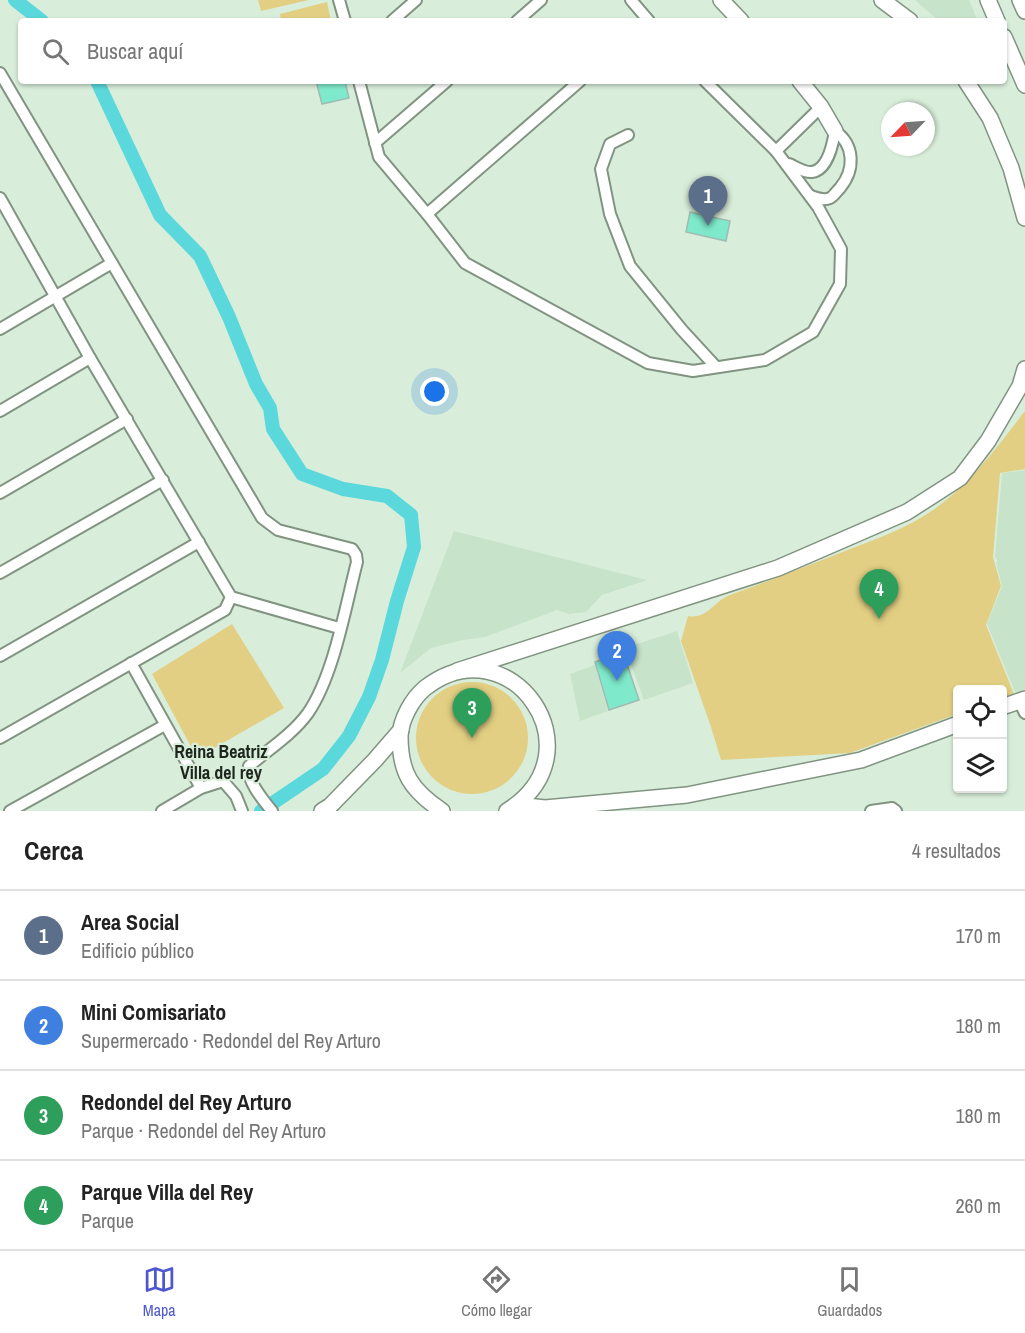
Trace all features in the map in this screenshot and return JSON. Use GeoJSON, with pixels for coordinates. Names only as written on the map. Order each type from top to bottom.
{"type":"FeatureCollection","features":[{"type":"Feature","properties":{"kind":"street"},"geometry":{"type":"LineString","coordinates":[[339,0],[344,18]]}},
{"type":"Feature","properties":{"kind":"street"},"geometry":{"type":"LineString","coordinates":[[395,18],[416,0]]}},
{"type":"Feature","properties":{"kind":"street"},"geometry":{"type":"LineString","coordinates":[[520,18],[541,0]]}},
{"type":"Feature","properties":{"kind":"street"},"geometry":{"type":"LineString","coordinates":[[631,0],[646,18]]}},
{"type":"Feature","properties":{"kind":"street"},"geometry":{"type":"LineString","coordinates":[[721,0],[738,18]]}},
{"type":"Feature","properties":{"kind":"street"},"geometry":{"type":"LineString","coordinates":[[882,0],[906,18]]}},
{"type":"Feature","properties":{"kind":"street"},"geometry":{"type":"LineString","coordinates":[[988,0],[996,18]]}},
{"type":"Feature","properties":{"kind":"street"},"geometry":{"type":"LineString","coordinates":[[1020,0],[1025,11]]}},
{"type":"Feature","properties":{"kind":"street"},"geometry":{"type":"LineString","coordinates":[[1007,44],[1025,85]]}},
{"type":"Feature","properties":{"kind":"street"},"geometry":{"type":"LineString","coordinates":[[0,73],[262,518],[278,530],[351,549],[356,555],[357,562],[327,677],[307,714],[249,766],[248,772],[256,788],[272,811]]}},
{"type":"Feature","properties":{"kind":"street"},"geometry":{"type":"LineString","coordinates":[[360,84],[379,157],[465,263],[648,363],[693,371],[765,360],[813,332],[840,284],[841,249],[811,196],[777,151],[708,84]]}},
{"type":"Feature","properties":{"kind":"street"},"geometry":{"type":"LineString","coordinates":[[375,143],[444,84]]}},
{"type":"Feature","properties":{"kind":"street"},"geometry":{"type":"LineString","coordinates":[[427,214],[577,84]]}},
{"type":"Feature","properties":{"kind":"street"},"geometry":{"type":"LineString","coordinates":[[802,84],[841,135],[851,154],[851,169],[844,183],[831,198],[824,200],[811,196]]}},
{"type":"Feature","properties":{"kind":"street"},"geometry":{"type":"LineString","coordinates":[[968,84],[994,128],[1011,168],[1025,218]]}},
{"type":"Feature","properties":{"kind":"street"},"geometry":{"type":"LineString","coordinates":[[777,151],[821,107]]}},
{"type":"Feature","properties":{"kind":"street"},"geometry":{"type":"LineString","coordinates":[[786,163],[810,173],[816,171],[831,152],[835,130]]}},
{"type":"Feature","properties":{"kind":"street"},"geometry":{"type":"LineString","coordinates":[[628,135],[610,144],[601,169],[610,214],[630,266],[682,330],[716,367]]}},
{"type":"Feature","properties":{"kind":"street"},"geometry":{"type":"LineString","coordinates":[[0,198],[90,358],[231,597],[339,628]]}},
{"type":"Feature","properties":{"kind":"street"},"geometry":{"type":"LineString","coordinates":[[0,329],[112,264]]}},
{"type":"Feature","properties":{"kind":"street"},"geometry":{"type":"LineString","coordinates":[[0,411],[90,358]]}},
{"type":"Feature","properties":{"kind":"street"},"geometry":{"type":"LineString","coordinates":[[442,811],[422,798],[408,778],[400,754],[401,730],[408,710],[420,692],[437,679],[778,568],[908,512],[960,478],[988,441],[1020,386],[1025,369]]}},
{"type":"Feature","properties":{"kind":"street"},"geometry":{"type":"LineString","coordinates":[[0,493],[127,419]]}},
{"type":"Feature","properties":{"kind":"street"},"geometry":{"type":"LineString","coordinates":[[0,573],[163,480]]}},
{"type":"Feature","properties":{"kind":"street"},"geometry":{"type":"LineString","coordinates":[[0,656],[199,542]]}},
{"type":"Feature","properties":{"kind":"street"},"geometry":{"type":"LineString","coordinates":[[0,738],[225,610],[231,597]]}},
{"type":"Feature","properties":{"kind":"street"},"geometry":{"type":"LineString","coordinates":[[131,663],[201,788]]}},
{"type":"Feature","properties":{"kind":"street"},"geometry":{"type":"LineString","coordinates":[[457,671],[482,670],[506,677],[527,693],[541,714],[548,738],[545,764],[535,786],[512,808]]}},
{"type":"Feature","properties":{"kind":"street"},"geometry":{"type":"LineString","coordinates":[[1007,706],[1023,704]]}},
{"type":"Feature","properties":{"kind":"street"},"geometry":{"type":"LineString","coordinates":[[10,811],[165,725]]}},
{"type":"Feature","properties":{"kind":"street"},"geometry":{"type":"LineString","coordinates":[[512,808],[545,808],[687,795],[861,760],[953,726]]}},
{"type":"Feature","properties":{"kind":"street"},"geometry":{"type":"LineString","coordinates":[[322,811],[330,806],[375,760],[401,730]]}},
{"type":"Feature","properties":{"kind":"street"},"geometry":{"type":"LineString","coordinates":[[162,811],[201,788],[223,781],[236,796],[242,811]]}},
{"type":"Feature","properties":{"kind":"street"},"geometry":{"type":"LineString","coordinates":[[871,811],[892,808],[896,811]]}},
{"type":"Feature","properties":{"kind":"shaded area"},"geometry":{"type":"Polygon","coordinates":[[[258,0],[309,0],[261,11],[258,0]]]}},
{"type":"Feature","properties":{"kind":"shaded area"},"geometry":{"type":"Polygon","coordinates":[[[915,0],[969,0],[977,18],[936,18],[915,0]]]}},
{"type":"Feature","properties":{"kind":"shaded area"},"geometry":{"type":"Polygon","coordinates":[[[327,2],[330,18],[281,18],[280,14],[327,2]]]}},
{"type":"Feature","properties":{"kind":"shaded area"},"geometry":{"type":"Polygon","coordinates":[[[1025,411],[1025,469],[1000,473],[993,557],[1001,586],[986,625],[1014,694],[1007,697],[1007,685],[953,685],[953,715],[850,753],[721,760],[681,641],[688,616],[700,615],[730,595],[903,527],[949,498],[994,450],[1025,411]]]}},
{"type":"Feature","properties":{"kind":"shaded area"},"geometry":{"type":"Polygon","coordinates":[[[1025,470],[1025,689],[1015,692],[987,624],[1002,586],[995,557],[1002,473],[1025,470]]]}},
{"type":"Feature","properties":{"kind":"shaded area"},"geometry":{"type":"Polygon","coordinates":[[[454,531],[647,580],[602,595],[586,612],[569,614],[557,610],[485,637],[431,648],[400,673],[454,531]]]}},
{"type":"Feature","properties":{"kind":"shaded area"},"geometry":{"type":"Polygon","coordinates":[[[232,624],[284,708],[197,758],[152,674],[232,624]]]}},
{"type":"Feature","properties":{"kind":"shaded area"},"geometry":{"type":"Polygon","coordinates":[[[677,631],[693,683],[644,700],[625,648],[677,631]]]}},
{"type":"Feature","properties":{"kind":"shaded area"},"geometry":{"type":"Polygon","coordinates":[[[595,665],[608,711],[580,721],[570,674],[595,665]]]}},
{"type":"Feature","properties":{"kind":"shaded area"},"geometry":{"type":"Polygon","coordinates":[[[472,682],[493,686],[512,698],[524,717],[528,738],[524,759],[512,778],[493,790],[472,794],[451,790],[432,778],[420,759],[416,738],[420,717],[432,698],[451,686],[472,682]]]}},
{"type":"Feature","properties":{"kind":"building"},"geometry":{"type":"Polygon","coordinates":[[[317,84],[346,84],[349,98],[322,104],[317,84]]]}},
{"type":"Feature","properties":{"kind":"building"},"geometry":{"type":"Polygon","coordinates":[[[690,212],[730,221],[726,241],[686,232],[690,212]]]}},
{"type":"Feature","properties":{"kind":"building"},"geometry":{"type":"Polygon","coordinates":[[[623,652],[639,700],[609,710],[595,662],[623,652]]]}},
{"type":"Feature","properties":{"kind":"waterway"},"geometry":{"type":"LineString","coordinates":[[15,0],[38,18]]}},
{"type":"Feature","properties":{"kind":"waterway"},"geometry":{"type":"LineString","coordinates":[[98,84],[160,215],[200,256],[229,317],[256,384],[270,408],[273,429],[302,474],[343,489],[387,496],[411,515],[414,547],[382,660],[369,697],[349,736],[323,769],[261,811]]}},
{"type":"Feature","properties":{"kind":"place","name":"Area Social"},"geometry":{"type":"Point","coordinates":[708,226]}},
{"type":"Feature","properties":{"kind":"place","name":"Parque Villa del Rey"},"geometry":{"type":"Point","coordinates":[879,619]}},
{"type":"Feature","properties":{"kind":"place","name":"Mini Comisariato"},"geometry":{"type":"Point","coordinates":[617,681]}},
{"type":"Feature","properties":{"kind":"place","name":"Redondel del Rey Arturo"},"geometry":{"type":"Point","coordinates":[472,738]}},
{"type":"Feature","properties":{"kind":"district","name":"Reina Beatriz Villa del rey"},"geometry":{"type":"Point","coordinates":[221,762]}}]}
